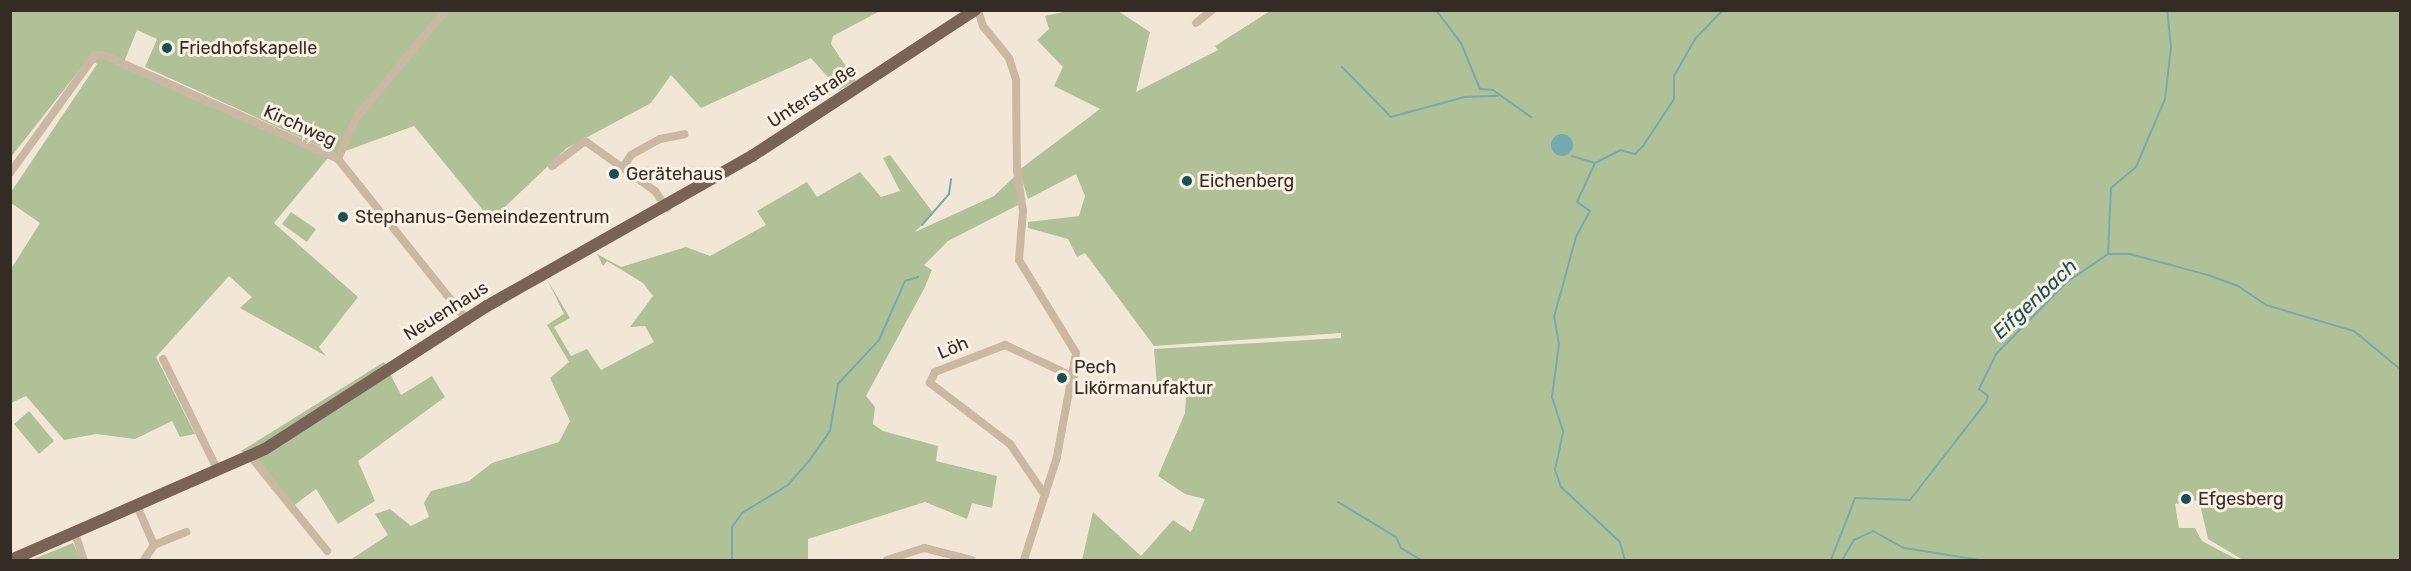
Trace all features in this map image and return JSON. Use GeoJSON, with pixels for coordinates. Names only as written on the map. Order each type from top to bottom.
{"type":"FeatureCollection","features":[{"type":"Feature","properties":{"kind":"main road","name":"Unterstraße"},"geometry":{"type":"LineString","coordinates":[[667,208],[977,10]]}},
{"type":"Feature","properties":{"kind":"main road","name":"Neuenhaus"},"geometry":{"type":"LineString","coordinates":[[11,561],[251,457],[466,319],[667,208]]}},
{"type":"Feature","properties":{"kind":"street"},"geometry":{"type":"LineString","coordinates":[[338,159],[356,118],[446,10]]}},
{"type":"Feature","properties":{"kind":"street","name":"Unterstraße"},"geometry":{"type":"LineString","coordinates":[[977,10],[1014,69],[1023,211],[1019,260],[1072,340],[1074,377]]}},
{"type":"Feature","properties":{"kind":"street"},"geometry":{"type":"LineString","coordinates":[[1196,23],[1212,10]]}},
{"type":"Feature","properties":{"kind":"street","name":"Kirchweg"},"geometry":{"type":"LineString","coordinates":[[10,173],[94,55],[338,159],[466,319]]}},
{"type":"Feature","properties":{"kind":"street"},"geometry":{"type":"LineString","coordinates":[[624,167],[631,155],[660,139],[685,134]]}},
{"type":"Feature","properties":{"kind":"street"},"geometry":{"type":"LineString","coordinates":[[552,166],[585,141],[655,191],[667,208]]}},
{"type":"Feature","properties":{"kind":"street","name":"Löh"},"geometry":{"type":"LineString","coordinates":[[1042,491],[1010,444],[930,383],[935,372],[973,354],[1008,345],[1074,377]]}},
{"type":"Feature","properties":{"kind":"street"},"geometry":{"type":"LineString","coordinates":[[163,358],[218,471]]}},
{"type":"Feature","properties":{"kind":"street"},"geometry":{"type":"LineString","coordinates":[[1024,561],[1042,491],[1057,457],[1074,377]]}},
{"type":"Feature","properties":{"kind":"street"},"geometry":{"type":"LineString","coordinates":[[251,457],[327,551]]}},
{"type":"Feature","properties":{"kind":"street"},"geometry":{"type":"LineString","coordinates":[[137,506],[154,545]]}},
{"type":"Feature","properties":{"kind":"street"},"geometry":{"type":"LineString","coordinates":[[144,561],[154,545],[187,532]]}},
{"type":"Feature","properties":{"kind":"street"},"geometry":{"type":"LineString","coordinates":[[75,533],[84,561]]}},
{"type":"Feature","properties":{"kind":"street"},"geometry":{"type":"LineString","coordinates":[[886,561],[924,549],[945,557],[972,561]]}},
{"type":"Feature","properties":{"kind":"green space"},"geometry":{"type":"Polygon","coordinates":[[[10,11],[880,11],[833,36],[831,44],[856,81],[839,90],[811,58],[701,108],[671,75],[651,103],[567,148],[491,220],[414,126],[337,154],[145,67],[157,39],[137,30],[122,67],[328,158],[274,223],[358,297],[319,347],[326,356],[240,308],[252,297],[229,276],[156,357],[195,434],[180,437],[172,421],[135,439],[96,434],[64,440],[26,396],[11,403],[11,269],[40,223],[11,203],[11,192],[97,64],[89,58],[11,157],[10,11]]]}},
{"type":"Feature","properties":{"kind":"green space"},"geometry":{"type":"Polygon","coordinates":[[[1068,11],[1118,11],[1150,32],[1136,92],[1218,50],[1215,46],[1270,11],[2400,11],[2400,560],[2243,560],[2208,539],[2199,500],[2175,504],[2179,528],[2195,528],[2202,541],[2238,560],[1082,560],[1093,512],[1141,556],[1173,520],[1191,532],[1205,499],[1185,494],[1158,476],[1185,413],[1186,396],[1157,386],[1154,349],[1341,338],[1341,333],[1154,346],[1085,253],[1077,257],[1068,239],[1028,228],[1028,222],[1079,216],[1085,196],[1076,174],[1028,199],[1019,170],[1100,109],[1054,86],[1063,67],[1037,40],[1049,29],[1045,16],[1068,11]]]}},
{"type":"Feature","properties":{"kind":"green space"},"geometry":{"type":"Polygon","coordinates":[[[890,155],[933,213],[915,232],[994,196],[1014,177],[1020,204],[948,241],[924,265],[932,270],[924,289],[866,396],[875,407],[873,424],[883,431],[938,446],[936,461],[997,476],[992,508],[972,503],[967,519],[925,502],[808,539],[808,560],[350,560],[388,535],[375,514],[390,509],[411,526],[429,517],[424,503],[431,491],[469,481],[492,463],[559,442],[570,421],[550,378],[569,362],[547,325],[564,314],[548,281],[570,318],[554,327],[571,356],[587,349],[601,370],[654,342],[645,326],[630,327],[653,296],[643,283],[607,261],[603,266],[597,254],[621,267],[686,247],[710,256],[766,225],[757,211],[807,182],[817,197],[860,172],[881,197],[900,191],[883,158],[890,155]]]}},
{"type":"Feature","properties":{"kind":"green space"},"geometry":{"type":"Polygon","coordinates":[[[291,212],[316,229],[307,242],[282,224],[291,212]]]}},
{"type":"Feature","properties":{"kind":"green space"},"geometry":{"type":"Polygon","coordinates":[[[384,362],[401,395],[432,376],[445,397],[358,461],[375,501],[338,524],[316,489],[293,506],[260,462],[241,451],[384,362]]]}},
{"type":"Feature","properties":{"kind":"green space"},"geometry":{"type":"Polygon","coordinates":[[[29,411],[54,441],[39,454],[14,424],[29,411]]]}},
{"type":"Feature","properties":{"kind":"green space"},"geometry":{"type":"Polygon","coordinates":[[[73,543],[81,560],[31,560],[73,543]]]}},
{"type":"Feature","properties":{"kind":"water"},"geometry":{"type":"Polygon","coordinates":[[[1562,134],[1570,137],[1573,145],[1570,153],[1562,156],[1554,153],[1551,145],[1554,137],[1562,134]]]}},
{"type":"Feature","properties":{"kind":"waterway"},"geometry":{"type":"LineString","coordinates":[[1436,10],[1461,43],[1480,89],[1493,90],[1531,117]]}},
{"type":"Feature","properties":{"kind":"waterway"},"geometry":{"type":"LineString","coordinates":[[1625,560],[1620,542],[1561,487],[1555,470],[1563,431],[1552,397],[1559,344],[1554,317],[1576,237],[1590,211],[1577,202],[1595,163],[1620,150],[1635,154],[1643,146],[1674,99],[1674,76],[1695,39],[1723,10]]}},
{"type":"Feature","properties":{"kind":"waterway"},"geometry":{"type":"LineString","coordinates":[[2108,254],[2111,188],[2136,167],[2165,99],[2171,47],[2167,10]]}},
{"type":"Feature","properties":{"kind":"waterway"},"geometry":{"type":"LineString","coordinates":[[1342,67],[1391,117],[1464,97],[1498,96]]}},
{"type":"Feature","properties":{"kind":"waterway"},"geometry":{"type":"LineString","coordinates":[[1572,156],[1595,163]]}},
{"type":"Feature","properties":{"kind":"waterway"},"geometry":{"type":"LineString","coordinates":[[922,225],[949,194],[951,179]]}},
{"type":"Feature","properties":{"kind":"waterway","name":"Eifgenbach"},"geometry":{"type":"LineString","coordinates":[[1831,560],[1855,498],[1910,500],[1986,402],[1988,396],[1979,389],[1996,354],[2067,282],[2108,254],[2130,254],[2208,275],[2238,286],[2266,305],[2354,331],[2400,369]]}},
{"type":"Feature","properties":{"kind":"waterway"},"geometry":{"type":"LineString","coordinates":[[732,560],[732,527],[742,513],[788,485],[809,461],[830,431],[838,384],[879,340],[905,281],[918,277]]}},
{"type":"Feature","properties":{"kind":"waterway"},"geometry":{"type":"LineString","coordinates":[[1338,502],[1396,537],[1401,548],[1421,560]]}},
{"type":"Feature","properties":{"kind":"waterway"},"geometry":{"type":"LineString","coordinates":[[1842,560],[1854,540],[1873,531],[1904,548],[1980,560]]}},
{"type":"Feature","properties":{"kind":"place","name":"Friedhofskapelle"},"geometry":{"type":"Point","coordinates":[167,48]}},
{"type":"Feature","properties":{"kind":"place","name":"Gerätehaus"},"geometry":{"type":"Point","coordinates":[614,174]}},
{"type":"Feature","properties":{"kind":"place","name":"Eichenberg"},"geometry":{"type":"Point","coordinates":[1187,181]}},
{"type":"Feature","properties":{"kind":"place","name":"Stephanus-Gemeindezentrum"},"geometry":{"type":"Point","coordinates":[343,217]}},
{"type":"Feature","properties":{"kind":"place","name":"Pech Likörmanufaktur"},"geometry":{"type":"Point","coordinates":[1062,378]}},
{"type":"Feature","properties":{"kind":"place","name":"Efgesberg"},"geometry":{"type":"Point","coordinates":[2186,499]}}]}
